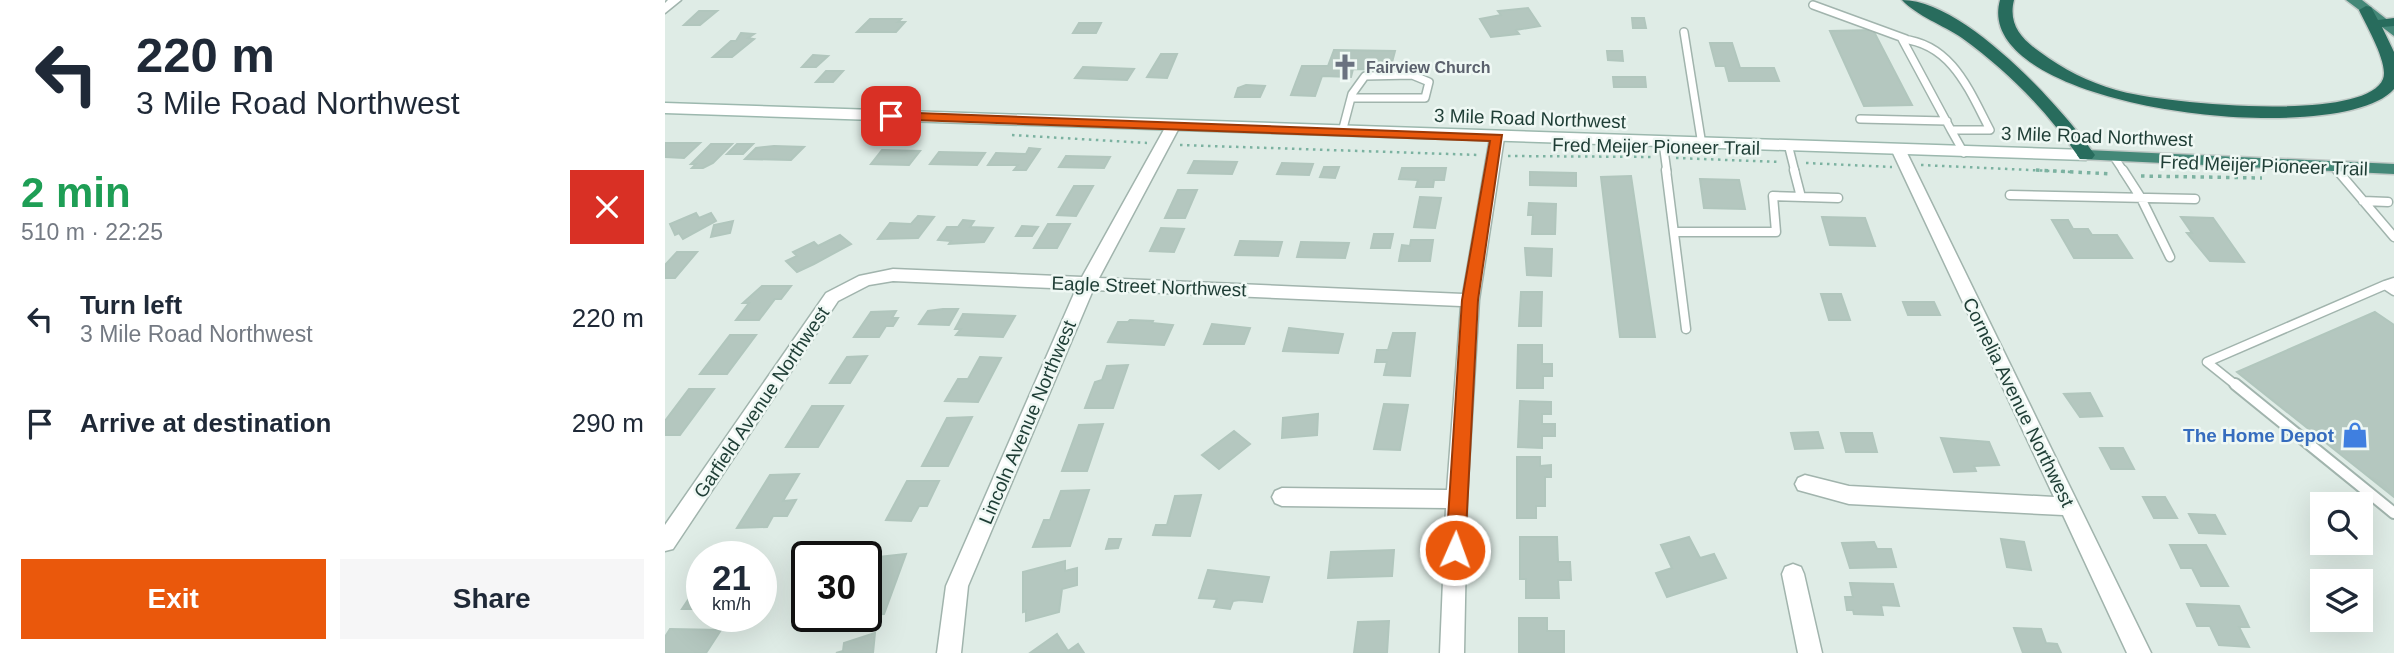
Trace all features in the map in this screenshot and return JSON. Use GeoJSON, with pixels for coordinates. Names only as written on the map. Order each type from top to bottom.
{"type":"FeatureCollection","features":[{"type":"Feature","properties":{"kind":"highway"},"geometry":{"type":"LineString","coordinates":[[1909,0],[1942,18],[2015,71],[2061,117],[2086,155]]}},
{"type":"Feature","properties":{"kind":"highway"},"geometry":{"type":"LineString","coordinates":[[2007,0],[2003,15],[2008,30],[2035,57],[2060,72],[2096,89],[2136,101],[2233,111],[2344,107],[2386,89],[2393,75],[2390,60],[2359,5]]}},
{"type":"Feature","properties":{"kind":"highway"},"geometry":{"type":"LineString","coordinates":[[2359,5],[2390,25]]}},
{"type":"Feature","properties":{"kind":"highway","name":"3 Mile Road Northwest"},"geometry":{"type":"LineString","coordinates":[[2086,155],[2394,169]]}},
{"type":"Feature","properties":{"kind":"main road","name":"3 Mile Road Northwest"},"geometry":{"type":"LineString","coordinates":[[665,108],[1342,132],[1495,147],[1664,150],[1702,145],[1790,155],[1902,159],[1964,153],[2086,155]]}},
{"type":"Feature","properties":{"kind":"street"},"geometry":{"type":"LineString","coordinates":[[665,9],[675,0]]}},
{"type":"Feature","properties":{"kind":"street","name":"Lincoln Avenue Northwest"},"geometry":{"type":"LineString","coordinates":[[949,653],[957,586],[1086,284],[1173,126]]}},
{"type":"Feature","properties":{"kind":"street"},"geometry":{"type":"LineString","coordinates":[[1452,653],[1457,499],[1470,300],[1495,147]]}},
{"type":"Feature","properties":{"kind":"street","name":"Cornelia Avenue Northwest"},"geometry":{"type":"LineString","coordinates":[[1902,159],[2139,653]]}},
{"type":"Feature","properties":{"kind":"street","name":"Eagle Street Northwest"},"geometry":{"type":"LineString","coordinates":[[832,297],[865,280],[893,275],[1470,300]]}},
{"type":"Feature","properties":{"kind":"street","name":"Garfield Avenue Northwest"},"geometry":{"type":"LineString","coordinates":[[665,542],[832,297]]}},
{"type":"Feature","properties":{"kind":"street"},"geometry":{"type":"LineString","coordinates":[[1805,484],[1849,495],[2070,507]]}},
{"type":"Feature","properties":{"kind":"street"},"geometry":{"type":"LineString","coordinates":[[1282,497],[1457,499]]}},
{"type":"Feature","properties":{"kind":"street"},"geometry":{"type":"LineString","coordinates":[[1793,574],[1810,653]]}},
{"type":"Feature","properties":{"kind":"lane"},"geometry":{"type":"LineString","coordinates":[[1813,5],[1906,38],[1924,41],[1946,55],[1990,130],[1951,130]]}},
{"type":"Feature","properties":{"kind":"lane"},"geometry":{"type":"LineString","coordinates":[[1684,32],[1702,145]]}},
{"type":"Feature","properties":{"kind":"lane"},"geometry":{"type":"LineString","coordinates":[[1906,38],[1902,39],[1902,42],[1964,153]]}},
{"type":"Feature","properties":{"kind":"lane"},"geometry":{"type":"LineString","coordinates":[[1342,132],[1351,98],[1357,82],[1365,76],[1412,75],[1429,82],[1425,98],[1351,98]]}},
{"type":"Feature","properties":{"kind":"lane"},"geometry":{"type":"LineString","coordinates":[[1860,119],[1947,121]]}},
{"type":"Feature","properties":{"kind":"lane"},"geometry":{"type":"LineString","coordinates":[[1664,150],[1686,329]]}},
{"type":"Feature","properties":{"kind":"lane"},"geometry":{"type":"LineString","coordinates":[[1790,155],[1801,197]]}},
{"type":"Feature","properties":{"kind":"lane"},"geometry":{"type":"LineString","coordinates":[[2114,157],[2141,198],[2170,257]]}},
{"type":"Feature","properties":{"kind":"lane"},"geometry":{"type":"LineString","coordinates":[[2333,166],[2394,237]]}},
{"type":"Feature","properties":{"kind":"lane"},"geometry":{"type":"LineString","coordinates":[[2010,195],[2195,199]]}},
{"type":"Feature","properties":{"kind":"lane"},"geometry":{"type":"LineString","coordinates":[[1675,232],[1776,232],[1773,197],[1839,198]]}},
{"type":"Feature","properties":{"kind":"lane"},"geometry":{"type":"LineString","coordinates":[[2363,201],[2388,202]]}},
{"type":"Feature","properties":{"kind":"lane"},"geometry":{"type":"LineString","coordinates":[[2391,286],[2207,362],[2394,513]]}},
{"type":"Feature","properties":{"kind":"path","name":"Fred Meijer Pioneer Trail"},"geometry":{"type":"LineString","coordinates":[[1007,134],[1044,139],[1163,144],[1664,150],[1902,159],[2126,175],[2274,178]]}},
{"type":"Feature","properties":{"kind":"building"},"geometry":{"type":"Polygon","coordinates":[[[1528,8],[1540,26],[1516,30],[1519,34],[1491,37],[1480,19],[1501,15],[1498,11],[1528,8]]]}},
{"type":"Feature","properties":{"kind":"building"},"geometry":{"type":"Polygon","coordinates":[[[699,11],[717,11],[700,25],[684,25],[699,11]]]}},
{"type":"Feature","properties":{"kind":"building"},"geometry":{"type":"Polygon","coordinates":[[[1632,18],[1644,18],[1646,28],[1633,28],[1632,18]]]}},
{"type":"Feature","properties":{"kind":"building"},"geometry":{"type":"Polygon","coordinates":[[[870,19],[901,19],[898,22],[905,22],[896,32],[857,32],[870,19]]]}},
{"type":"Feature","properties":{"kind":"building"},"geometry":{"type":"Polygon","coordinates":[[[1079,23],[1101,23],[1096,33],[1073,33],[1079,23]]]}},
{"type":"Feature","properties":{"kind":"building"},"geometry":{"type":"Polygon","coordinates":[[[1873,30],[1912,105],[1864,106],[1830,31],[1873,30]]]}},
{"type":"Feature","properties":{"kind":"building"},"geometry":{"type":"Polygon","coordinates":[[[741,33],[754,34],[748,38],[754,39],[732,57],[713,57],[731,41],[736,41],[741,33]]]}},
{"type":"Feature","properties":{"kind":"building"},"geometry":{"type":"Polygon","coordinates":[[[1710,43],[1732,43],[1740,68],[1774,68],[1779,81],[1729,81],[1725,66],[1716,66],[1710,43]]]}},
{"type":"Feature","properties":{"kind":"building"},"geometry":{"type":"Polygon","coordinates":[[[1334,50],[1395,51],[1390,70],[1353,69],[1351,77],[1322,76],[1315,96],[1291,95],[1302,66],[1328,66],[1334,50]]]}},
{"type":"Feature","properties":{"kind":"building"},"geometry":{"type":"Polygon","coordinates":[[[1607,51],[1622,51],[1623,61],[1608,60],[1607,51]]]}},
{"type":"Feature","properties":{"kind":"building"},"geometry":{"type":"Polygon","coordinates":[[[1161,54],[1177,54],[1167,78],[1147,77],[1161,54]]]}},
{"type":"Feature","properties":{"kind":"building"},"geometry":{"type":"Polygon","coordinates":[[[813,55],[828,56],[816,67],[802,67],[813,55]]]}},
{"type":"Feature","properties":{"kind":"building"},"geometry":{"type":"Polygon","coordinates":[[[1083,67],[1134,69],[1127,80],[1075,78],[1083,67]]]}},
{"type":"Feature","properties":{"kind":"building"},"geometry":{"type":"Polygon","coordinates":[[[826,71],[843,71],[833,82],[816,82],[826,71]]]}},
{"type":"Feature","properties":{"kind":"building"},"geometry":{"type":"Polygon","coordinates":[[[1613,77],[1645,77],[1646,87],[1614,87],[1613,77]]]}},
{"type":"Feature","properties":{"kind":"building"},"geometry":{"type":"Polygon","coordinates":[[[1246,85],[1265,86],[1260,97],[1235,97],[1238,88],[1246,85]]]}},
{"type":"Feature","properties":{"kind":"building"},"geometry":{"type":"Polygon","coordinates":[[[665,143],[700,143],[684,158],[665,157],[665,143]]]}},
{"type":"Feature","properties":{"kind":"building"},"geometry":{"type":"Polygon","coordinates":[[[711,144],[732,144],[713,163],[703,168],[692,168],[696,164],[691,164],[711,144]]]}},
{"type":"Feature","properties":{"kind":"building"},"geometry":{"type":"Polygon","coordinates":[[[737,144],[753,144],[743,154],[727,154],[737,144]]]}},
{"type":"Feature","properties":{"kind":"building"},"geometry":{"type":"Polygon","coordinates":[[[804,147],[791,160],[745,159],[756,148],[804,147]]]}},
{"type":"Feature","properties":{"kind":"building"},"geometry":{"type":"Polygon","coordinates":[[[1029,148],[1040,149],[1026,170],[1014,170],[1018,165],[988,165],[996,153],[1026,154],[1029,148]]]}},
{"type":"Feature","properties":{"kind":"building"},"geometry":{"type":"Polygon","coordinates":[[[882,150],[920,151],[909,165],[871,164],[882,150]]]}},
{"type":"Feature","properties":{"kind":"building"},"geometry":{"type":"Polygon","coordinates":[[[939,152],[985,153],[977,165],[930,164],[939,152]]]}},
{"type":"Feature","properties":{"kind":"building"},"geometry":{"type":"Polygon","coordinates":[[[1066,156],[1110,157],[1104,168],[1059,167],[1066,156]]]}},
{"type":"Feature","properties":{"kind":"building"},"geometry":{"type":"Polygon","coordinates":[[[1194,161],[1237,162],[1232,174],[1188,173],[1194,161]]]}},
{"type":"Feature","properties":{"kind":"building"},"geometry":{"type":"Polygon","coordinates":[[[1282,163],[1313,164],[1309,175],[1277,174],[1282,163]]]}},
{"type":"Feature","properties":{"kind":"building"},"geometry":{"type":"Polygon","coordinates":[[[1324,167],[1339,167],[1335,178],[1320,177],[1324,167]]]}},
{"type":"Feature","properties":{"kind":"building"},"geometry":{"type":"Polygon","coordinates":[[[1402,168],[1446,168],[1444,180],[1434,180],[1433,187],[1416,187],[1418,180],[1399,179],[1402,168]]]}},
{"type":"Feature","properties":{"kind":"building"},"geometry":{"type":"Polygon","coordinates":[[[1530,172],[1576,173],[1576,186],[1530,185],[1530,172]]]}},
{"type":"Feature","properties":{"kind":"building"},"geometry":{"type":"Polygon","coordinates":[[[1631,176],[1655,337],[1620,337],[1601,177],[1631,176]]]}},
{"type":"Feature","properties":{"kind":"building"},"geometry":{"type":"Polygon","coordinates":[[[1700,179],[1739,180],[1745,209],[1704,208],[1700,179]]]}},
{"type":"Feature","properties":{"kind":"building"},"geometry":{"type":"Polygon","coordinates":[[[1074,186],[1093,186],[1076,216],[1057,215],[1074,186]]]}},
{"type":"Feature","properties":{"kind":"building"},"geometry":{"type":"Polygon","coordinates":[[[1178,190],[1197,190],[1185,218],[1165,218],[1178,190]]]}},
{"type":"Feature","properties":{"kind":"building"},"geometry":{"type":"Polygon","coordinates":[[[1420,197],[1441,198],[1435,228],[1414,227],[1420,197]]]}},
{"type":"Feature","properties":{"kind":"building"},"geometry":{"type":"Polygon","coordinates":[[[1529,203],[1556,204],[1555,234],[1532,234],[1533,215],[1528,215],[1529,203]]]}},
{"type":"Feature","properties":{"kind":"building"},"geometry":{"type":"Polygon","coordinates":[[[696,213],[699,218],[711,213],[716,221],[683,239],[679,233],[675,235],[670,224],[696,213]]]}},
{"type":"Feature","properties":{"kind":"building"},"geometry":{"type":"Polygon","coordinates":[[[918,216],[934,217],[918,238],[878,239],[890,223],[911,224],[918,216]]]}},
{"type":"Feature","properties":{"kind":"building"},"geometry":{"type":"Polygon","coordinates":[[[1822,217],[1865,218],[1875,246],[1830,245],[1822,217]]]}},
{"type":"Feature","properties":{"kind":"building"},"geometry":{"type":"Polygon","coordinates":[[[2181,217],[2213,218],[2244,262],[2210,261],[2187,233],[2192,233],[2181,217]]]}},
{"type":"Feature","properties":{"kind":"building"},"geometry":{"type":"Polygon","coordinates":[[[963,220],[974,221],[970,227],[993,228],[984,242],[949,244],[951,241],[938,240],[947,227],[958,227],[963,220]]]}},
{"type":"Feature","properties":{"kind":"building"},"geometry":{"type":"Polygon","coordinates":[[[2052,220],[2068,220],[2073,229],[2088,229],[2092,235],[2117,235],[2132,258],[2074,258],[2052,220]]]}},
{"type":"Feature","properties":{"kind":"building"},"geometry":{"type":"Polygon","coordinates":[[[733,221],[730,233],[711,237],[714,225],[733,221]]]}},
{"type":"Feature","properties":{"kind":"building"},"geometry":{"type":"Polygon","coordinates":[[[1048,224],[1070,224],[1057,248],[1034,248],[1048,224]]]}},
{"type":"Feature","properties":{"kind":"building"},"geometry":{"type":"Polygon","coordinates":[[[1022,226],[1038,227],[1032,236],[1016,236],[1022,226]]]}},
{"type":"Feature","properties":{"kind":"building"},"geometry":{"type":"Polygon","coordinates":[[[1161,228],[1184,229],[1174,252],[1150,251],[1161,228]]]}},
{"type":"Feature","properties":{"kind":"building"},"geometry":{"type":"Polygon","coordinates":[[[1374,234],[1393,234],[1390,248],[1371,248],[1374,234]]]}},
{"type":"Feature","properties":{"kind":"building"},"geometry":{"type":"Polygon","coordinates":[[[840,235],[851,244],[814,264],[797,272],[786,261],[797,256],[793,252],[814,242],[818,246],[840,235]]]}},
{"type":"Feature","properties":{"kind":"building"},"geometry":{"type":"Polygon","coordinates":[[[1411,240],[1433,240],[1430,261],[1399,261],[1402,245],[1410,246],[1411,240]]]}},
{"type":"Feature","properties":{"kind":"building"},"geometry":{"type":"Polygon","coordinates":[[[1240,241],[1282,242],[1278,256],[1235,255],[1240,241]]]}},
{"type":"Feature","properties":{"kind":"building"},"geometry":{"type":"Polygon","coordinates":[[[1301,242],[1349,243],[1345,258],[1297,257],[1301,242]]]}},
{"type":"Feature","properties":{"kind":"building"},"geometry":{"type":"Polygon","coordinates":[[[1525,248],[1552,249],[1551,276],[1527,275],[1525,248]]]}},
{"type":"Feature","properties":{"kind":"building"},"geometry":{"type":"Polygon","coordinates":[[[677,252],[697,252],[675,278],[665,278],[665,265],[677,252]]]}},
{"type":"Feature","properties":{"kind":"building"},"geometry":{"type":"Polygon","coordinates":[[[762,286],[791,286],[781,299],[775,299],[759,320],[736,320],[749,303],[743,303],[762,286]]]}},
{"type":"Feature","properties":{"kind":"building"},"geometry":{"type":"Polygon","coordinates":[[[1521,292],[1542,292],[1541,326],[1519,326],[1521,292]]]}},
{"type":"Feature","properties":{"kind":"building"},"geometry":{"type":"Polygon","coordinates":[[[1821,294],[1841,294],[1850,320],[1829,320],[1821,294]]]}},
{"type":"Feature","properties":{"kind":"building"},"geometry":{"type":"Polygon","coordinates":[[[1903,302],[1934,302],[1940,315],[1908,315],[1903,302]]]}},
{"type":"Feature","properties":{"kind":"building"},"geometry":{"type":"Polygon","coordinates":[[[958,309],[949,325],[919,324],[928,311],[958,309]]]}},
{"type":"Feature","properties":{"kind":"building"},"geometry":{"type":"Polygon","coordinates":[[[896,311],[892,318],[898,318],[893,326],[886,326],[879,337],[854,337],[871,312],[896,311]]]}},
{"type":"Feature","properties":{"kind":"building","name":"The Home Depot"},"geometry":{"type":"Polygon","coordinates":[[[2375,312],[2394,325],[2394,497],[2237,372],[2375,312]]]}},
{"type":"Feature","properties":{"kind":"building"},"geometry":{"type":"Polygon","coordinates":[[[963,314],[1015,316],[1003,337],[956,335],[961,329],[955,329],[963,314]]]}},
{"type":"Feature","properties":{"kind":"building"},"geometry":{"type":"Polygon","coordinates":[[[1130,320],[1173,325],[1164,345],[1108,342],[1118,322],[1130,320]]]}},
{"type":"Feature","properties":{"kind":"building"},"geometry":{"type":"Polygon","coordinates":[[[1212,324],[1250,328],[1244,344],[1204,344],[1212,324]]]}},
{"type":"Feature","properties":{"kind":"building"},"geometry":{"type":"Polygon","coordinates":[[[1289,328],[1343,334],[1338,353],[1283,351],[1289,328]]]}},
{"type":"Feature","properties":{"kind":"building"},"geometry":{"type":"Polygon","coordinates":[[[1393,333],[1415,333],[1410,376],[1384,375],[1387,362],[1375,362],[1377,350],[1388,350],[1393,333]]]}},
{"type":"Feature","properties":{"kind":"building"},"geometry":{"type":"Polygon","coordinates":[[[730,335],[756,335],[727,374],[700,374],[730,335]]]}},
{"type":"Feature","properties":{"kind":"building"},"geometry":{"type":"Polygon","coordinates":[[[1518,345],[1542,345],[1542,364],[1552,364],[1552,376],[1543,376],[1543,388],[1517,388],[1518,345]]]}},
{"type":"Feature","properties":{"kind":"building"},"geometry":{"type":"Polygon","coordinates":[[[867,356],[850,383],[830,383],[847,357],[867,356]]]}},
{"type":"Feature","properties":{"kind":"building"},"geometry":{"type":"Polygon","coordinates":[[[980,357],[1001,358],[978,402],[945,401],[958,379],[968,379],[980,357]]]}},
{"type":"Feature","properties":{"kind":"building"},"geometry":{"type":"Polygon","coordinates":[[[1128,365],[1113,408],[1085,408],[1095,382],[1102,380],[1107,366],[1128,365]]]}},
{"type":"Feature","properties":{"kind":"building"},"geometry":{"type":"Polygon","coordinates":[[[689,389],[714,389],[680,435],[665,435],[665,421],[689,389]]]}},
{"type":"Feature","properties":{"kind":"building"},"geometry":{"type":"Polygon","coordinates":[[[2090,393],[2102,416],[2080,417],[2064,394],[2090,393]]]}},
{"type":"Feature","properties":{"kind":"building"},"geometry":{"type":"Polygon","coordinates":[[[1520,401],[1551,402],[1551,414],[1542,414],[1542,424],[1555,424],[1555,436],[1542,436],[1542,448],[1518,447],[1520,401]]]}},
{"type":"Feature","properties":{"kind":"building"},"geometry":{"type":"Polygon","coordinates":[[[1384,404],[1408,405],[1400,450],[1374,449],[1384,404]]]}},
{"type":"Feature","properties":{"kind":"building"},"geometry":{"type":"Polygon","coordinates":[[[812,406],[843,406],[818,447],[786,447],[812,406]]]}},
{"type":"Feature","properties":{"kind":"building"},"geometry":{"type":"Polygon","coordinates":[[[1318,414],[1317,435],[1282,438],[1283,418],[1318,414]]]}},
{"type":"Feature","properties":{"kind":"building"},"geometry":{"type":"Polygon","coordinates":[[[972,417],[948,466],[922,466],[947,418],[972,417]]]}},
{"type":"Feature","properties":{"kind":"building"},"geometry":{"type":"Polygon","coordinates":[[[1103,424],[1087,471],[1062,471],[1079,425],[1103,424]]]}},
{"type":"Feature","properties":{"kind":"building"},"geometry":{"type":"Polygon","coordinates":[[[1234,431],[1250,444],[1219,469],[1202,455],[1234,431]]]}},
{"type":"Feature","properties":{"kind":"building"},"geometry":{"type":"Polygon","coordinates":[[[1818,432],[1823,448],[1795,449],[1791,433],[1818,432]]]}},
{"type":"Feature","properties":{"kind":"building"},"geometry":{"type":"Polygon","coordinates":[[[1841,433],[1872,433],[1877,452],[1846,452],[1841,433]]]}},
{"type":"Feature","properties":{"kind":"building"},"geometry":{"type":"Polygon","coordinates":[[[1941,438],[1989,442],[1999,465],[1974,466],[1976,471],[1954,472],[1941,438]]]}},
{"type":"Feature","properties":{"kind":"building"},"geometry":{"type":"Polygon","coordinates":[[[2100,448],[2123,448],[2134,469],[2111,469],[2100,448]]]}},
{"type":"Feature","properties":{"kind":"building"},"geometry":{"type":"Polygon","coordinates":[[[1517,457],[1540,457],[1540,466],[1551,465],[1551,477],[1545,477],[1545,506],[1536,506],[1536,518],[1517,518],[1517,457]]]}},
{"type":"Feature","properties":{"kind":"building"},"geometry":{"type":"Polygon","coordinates":[[[799,474],[783,501],[796,500],[787,516],[773,516],[767,527],[737,528],[770,475],[799,474]]]}},
{"type":"Feature","properties":{"kind":"building"},"geometry":{"type":"Polygon","coordinates":[[[907,481],[939,481],[927,506],[919,506],[911,521],[886,520],[907,481]]]}},
{"type":"Feature","properties":{"kind":"building"},"geometry":{"type":"Polygon","coordinates":[[[1089,490],[1070,546],[1033,547],[1044,520],[1050,520],[1061,491],[1089,490]]]}},
{"type":"Feature","properties":{"kind":"building"},"geometry":{"type":"Polygon","coordinates":[[[1201,495],[1190,536],[1153,535],[1156,525],[1167,525],[1175,496],[1201,495]]]}},
{"type":"Feature","properties":{"kind":"building"},"geometry":{"type":"Polygon","coordinates":[[[2143,497],[2165,497],[2177,518],[2154,518],[2143,497]]]}},
{"type":"Feature","properties":{"kind":"building"},"geometry":{"type":"Polygon","coordinates":[[[2189,514],[2215,515],[2225,534],[2199,533],[2189,514]]]}},
{"type":"Feature","properties":{"kind":"building"},"geometry":{"type":"Polygon","coordinates":[[[1520,537],[1557,537],[1558,562],[1570,562],[1571,580],[1558,580],[1559,598],[1526,598],[1526,579],[1520,579],[1520,537]]]}},
{"type":"Feature","properties":{"kind":"building"},"geometry":{"type":"Polygon","coordinates":[[[1689,537],[1700,558],[1714,554],[1726,578],[1667,597],[1656,573],[1672,568],[1661,545],[1689,537]]]}},
{"type":"Feature","properties":{"kind":"building"},"geometry":{"type":"Polygon","coordinates":[[[1109,539],[1121,539],[1118,548],[1106,549],[1109,539]]]}},
{"type":"Feature","properties":{"kind":"building"},"geometry":{"type":"Polygon","coordinates":[[[2001,539],[2024,542],[2031,570],[2007,567],[2001,539]]]}},
{"type":"Feature","properties":{"kind":"building"},"geometry":{"type":"Polygon","coordinates":[[[1874,542],[1877,549],[1891,549],[1896,567],[1850,568],[1842,543],[1874,542]]]}},
{"type":"Feature","properties":{"kind":"building"},"geometry":{"type":"Polygon","coordinates":[[[2170,545],[2206,545],[2228,586],[2201,586],[2192,568],[2181,568],[2170,545]]]}},
{"type":"Feature","properties":{"kind":"building"},"geometry":{"type":"Polygon","coordinates":[[[1394,550],[1392,576],[1328,578],[1331,552],[1394,550]]]}},
{"type":"Feature","properties":{"kind":"building"},"geometry":{"type":"Polygon","coordinates":[[[906,554],[882,614],[882,557],[906,554]]]}},
{"type":"Feature","properties":{"kind":"building"},"geometry":{"type":"Polygon","coordinates":[[[1065,561],[1065,571],[1077,568],[1077,585],[1062,589],[1059,612],[1026,621],[1026,611],[1023,612],[1023,572],[1065,561]]]}},
{"type":"Feature","properties":{"kind":"building"},"geometry":{"type":"Polygon","coordinates":[[[1208,570],[1269,577],[1262,602],[1240,600],[1233,601],[1230,609],[1214,607],[1217,599],[1199,598],[1208,570]]]}},
{"type":"Feature","properties":{"kind":"building"},"geometry":{"type":"Polygon","coordinates":[[[1850,583],[1893,584],[1899,606],[1881,605],[1883,615],[1854,614],[1853,610],[1847,610],[1845,597],[1853,597],[1850,583]]]}},
{"type":"Feature","properties":{"kind":"building"},"geometry":{"type":"Polygon","coordinates":[[[2187,604],[2239,606],[2249,627],[2239,627],[2249,647],[2219,645],[2210,626],[2197,626],[2187,604]]]}},
{"type":"Feature","properties":{"kind":"building"},"geometry":{"type":"Polygon","coordinates":[[[1519,618],[1547,618],[1547,631],[1564,631],[1564,653],[1519,653],[1519,618]]]}},
{"type":"Feature","properties":{"kind":"building"},"geometry":{"type":"Polygon","coordinates":[[[1389,621],[1387,653],[1354,653],[1358,622],[1389,621]]]}},
{"type":"Feature","properties":{"kind":"building"},"geometry":{"type":"Polygon","coordinates":[[[2014,628],[2041,629],[2046,643],[2057,644],[2061,653],[2023,653],[2014,628]]]}},
{"type":"Feature","properties":{"kind":"building"},"geometry":{"type":"Polygon","coordinates":[[[670,629],[720,632],[706,653],[665,653],[665,637],[670,629]]]}},
{"type":"Feature","properties":{"kind":"building"},"geometry":{"type":"Polygon","coordinates":[[[875,633],[873,653],[836,653],[843,651],[844,643],[875,633]]]}},
{"type":"Feature","properties":{"kind":"building"},"geometry":{"type":"Polygon","coordinates":[[[1057,634],[1068,651],[1078,644],[1084,653],[1030,653],[1057,634]]]}},
{"type":"Feature","properties":{"kind":"place","name":"Fairview Church"},"geometry":{"type":"Point","coordinates":[1345,67]}},
{"type":"Feature","properties":{"kind":"place","name":"The Home Depot"},"geometry":{"type":"Point","coordinates":[2355,435]}},
{"type":"Feature","properties":{"kind":"route"},"geometry":{"type":"LineString","coordinates":[[891,116],[1497,138],[1470,300],[1455,550]]}}]}
